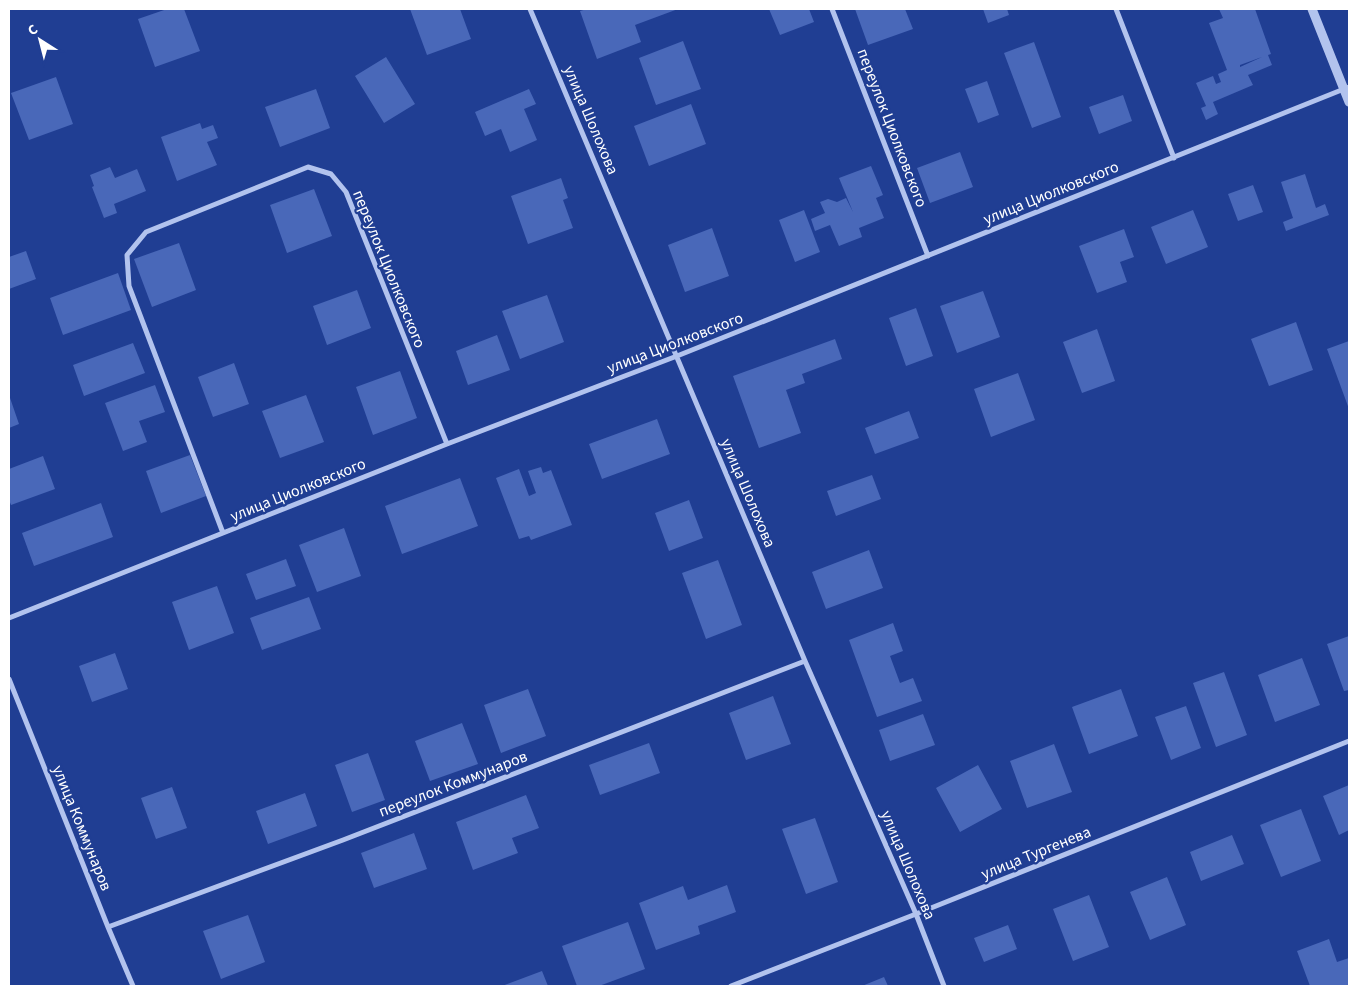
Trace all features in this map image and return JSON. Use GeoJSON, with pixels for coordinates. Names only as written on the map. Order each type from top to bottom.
{"type":"FeatureCollection","features":[{"type":"Feature","properties":{"kind":"street","name":"улица Шолохова"},"geometry":{"type":"LineString","coordinates":[[530,9],[805,661],[916,914],[944,986]]}},
{"type":"Feature","properties":{"kind":"street","name":"переулок Циолковского"},"geometry":{"type":"LineString","coordinates":[[832,9],[928,256]]}},
{"type":"Feature","properties":{"kind":"street"},"geometry":{"type":"LineString","coordinates":[[1116,9],[1174,158]]}},
{"type":"Feature","properties":{"kind":"street"},"geometry":{"type":"LineString","coordinates":[[1312,9],[1347,88],[1349,102]]}},
{"type":"Feature","properties":{"kind":"street","name":"улица Циолковского"},"geometry":{"type":"LineString","coordinates":[[9,618],[447,444],[677,356],[1347,88]]}},
{"type":"Feature","properties":{"kind":"street","name":"переулок Циолковского"},"geometry":{"type":"LineString","coordinates":[[223,533],[129,286],[127,255],[146,232],[308,167],[331,174],[346,192],[447,444]]}},
{"type":"Feature","properties":{"kind":"street","name":"переулок Коммунаров"},"geometry":{"type":"LineString","coordinates":[[108,927],[343,840],[805,661]]}},
{"type":"Feature","properties":{"kind":"street","name":"улица Коммунаров"},"geometry":{"type":"LineString","coordinates":[[9,679],[133,986]]}},
{"type":"Feature","properties":{"kind":"street","name":"улица Тургенева"},"geometry":{"type":"LineString","coordinates":[[731,986],[1349,741]]}},
{"type":"Feature","properties":{"kind":"building"},"geometry":{"type":"Polygon","coordinates":[[[167,9],[184,9],[200,51],[155,67],[138,19],[167,9]]]}},
{"type":"Feature","properties":{"kind":"building"},"geometry":{"type":"Polygon","coordinates":[[[410,9],[460,9],[471,39],[427,55],[410,9]]]}},
{"type":"Feature","properties":{"kind":"building"},"geometry":{"type":"Polygon","coordinates":[[[587,9],[678,9],[635,25],[641,42],[597,59],[580,11],[587,9]]]}},
{"type":"Feature","properties":{"kind":"building"},"geometry":{"type":"Polygon","coordinates":[[[769,9],[809,9],[814,22],[780,35],[769,9]]]}},
{"type":"Feature","properties":{"kind":"building"},"geometry":{"type":"Polygon","coordinates":[[[855,9],[905,9],[913,29],[868,45],[855,9]]]}},
{"type":"Feature","properties":{"kind":"building"},"geometry":{"type":"Polygon","coordinates":[[[983,9],[1007,9],[1009,15],[988,23],[983,9]]]}},
{"type":"Feature","properties":{"kind":"building"},"geometry":{"type":"Polygon","coordinates":[[[1219,9],[1255,9],[1271,54],[1268,55],[1272,65],[1248,75],[1253,85],[1213,102],[1218,114],[1206,120],[1201,108],[1206,106],[1196,83],[1213,76],[1216,84],[1221,82],[1218,74],[1227,70],[1209,23],[1223,18],[1219,9]],[[1262,57],[1240,65],[1240,67],[1262,57]]]}},
{"type":"Feature","properties":{"kind":"building"},"geometry":{"type":"Polygon","coordinates":[[[683,41],[701,89],[656,105],[639,58],[683,41]]]}},
{"type":"Feature","properties":{"kind":"building"},"geometry":{"type":"Polygon","coordinates":[[[1034,42],[1061,117],[1032,128],[1004,53],[1034,42]]]}},
{"type":"Feature","properties":{"kind":"building"},"geometry":{"type":"Polygon","coordinates":[[[386,57],[415,104],[384,123],[355,76],[386,57]]]}},
{"type":"Feature","properties":{"kind":"building"},"geometry":{"type":"Polygon","coordinates":[[[56,77],[73,124],[29,140],[11,93],[56,77]]]}},
{"type":"Feature","properties":{"kind":"building"},"geometry":{"type":"Polygon","coordinates":[[[987,81],[999,115],[978,123],[965,89],[987,81]]]}},
{"type":"Feature","properties":{"kind":"building"},"geometry":{"type":"Polygon","coordinates":[[[316,89],[330,128],[280,147],[265,107],[316,89]]]}},
{"type":"Feature","properties":{"kind":"building"},"geometry":{"type":"Polygon","coordinates":[[[529,89],[536,104],[524,109],[537,140],[510,152],[501,129],[485,136],[475,112],[529,89]]]}},
{"type":"Feature","properties":{"kind":"building"},"geometry":{"type":"Polygon","coordinates":[[[1123,95],[1132,121],[1099,134],[1089,107],[1123,95]]]}},
{"type":"Feature","properties":{"kind":"building"},"geometry":{"type":"Polygon","coordinates":[[[691,104],[706,144],[649,166],[634,126],[691,104]]]}},
{"type":"Feature","properties":{"kind":"building"},"geometry":{"type":"Polygon","coordinates":[[[200,123],[202,129],[213,125],[218,138],[207,142],[217,165],[177,181],[161,137],[200,123]]]}},
{"type":"Feature","properties":{"kind":"building"},"geometry":{"type":"Polygon","coordinates":[[[960,152],[973,187],[930,203],[917,168],[960,152]]]}},
{"type":"Feature","properties":{"kind":"building"},"geometry":{"type":"Polygon","coordinates":[[[871,166],[883,195],[876,198],[884,218],[859,228],[862,237],[839,246],[830,225],[815,231],[811,219],[825,213],[820,202],[828,199],[837,202],[846,198],[853,212],[839,178],[871,166]]]}},
{"type":"Feature","properties":{"kind":"building"},"geometry":{"type":"Polygon","coordinates":[[[110,167],[115,178],[137,169],[146,191],[114,204],[117,213],[104,218],[92,187],[94,186],[90,175],[110,167]]]}},
{"type":"Feature","properties":{"kind":"building"},"geometry":{"type":"Polygon","coordinates":[[[1305,174],[1316,208],[1325,204],[1329,215],[1286,231],[1283,222],[1293,218],[1281,182],[1305,174]]]}},
{"type":"Feature","properties":{"kind":"building"},"geometry":{"type":"Polygon","coordinates":[[[561,178],[568,198],[563,200],[573,228],[528,244],[511,196],[561,178]]]}},
{"type":"Feature","properties":{"kind":"building"},"geometry":{"type":"Polygon","coordinates":[[[1253,185],[1263,212],[1238,221],[1228,194],[1253,185]]]}},
{"type":"Feature","properties":{"kind":"building"},"geometry":{"type":"Polygon","coordinates":[[[314,189],[332,236],[287,253],[270,205],[314,189]]]}},
{"type":"Feature","properties":{"kind":"building"},"geometry":{"type":"Polygon","coordinates":[[[804,210],[820,252],[795,262],[779,220],[804,210]]]}},
{"type":"Feature","properties":{"kind":"building"},"geometry":{"type":"Polygon","coordinates":[[[1193,210],[1208,247],[1166,264],[1151,227],[1193,210]]]}},
{"type":"Feature","properties":{"kind":"building"},"geometry":{"type":"Polygon","coordinates":[[[712,228],[729,276],[685,292],[668,245],[712,228]]]}},
{"type":"Feature","properties":{"kind":"building"},"geometry":{"type":"Polygon","coordinates":[[[1124,229],[1134,257],[1120,262],[1127,282],[1097,293],[1079,246],[1124,229]]]}},
{"type":"Feature","properties":{"kind":"building"},"geometry":{"type":"Polygon","coordinates":[[[179,243],[196,290],[152,307],[134,259],[179,243]]]}},
{"type":"Feature","properties":{"kind":"building"},"geometry":{"type":"Polygon","coordinates":[[[26,251],[36,279],[9,289],[9,257],[26,251]]]}},
{"type":"Feature","properties":{"kind":"building"},"geometry":{"type":"Polygon","coordinates":[[[118,273],[131,310],[63,335],[50,298],[118,273]]]}},
{"type":"Feature","properties":{"kind":"building"},"geometry":{"type":"Polygon","coordinates":[[[357,290],[371,328],[327,345],[313,306],[357,290]]]}},
{"type":"Feature","properties":{"kind":"building"},"geometry":{"type":"Polygon","coordinates":[[[983,291],[1000,337],[957,353],[940,306],[983,291]]]}},
{"type":"Feature","properties":{"kind":"building"},"geometry":{"type":"Polygon","coordinates":[[[547,295],[564,342],[520,359],[502,311],[547,295]]]}},
{"type":"Feature","properties":{"kind":"building"},"geometry":{"type":"Polygon","coordinates":[[[916,308],[933,356],[906,366],[889,318],[916,308]]]}},
{"type":"Feature","properties":{"kind":"building"},"geometry":{"type":"Polygon","coordinates":[[[1296,322],[1313,370],[1269,386],[1251,339],[1296,322]]]}},
{"type":"Feature","properties":{"kind":"building"},"geometry":{"type":"Polygon","coordinates":[[[1097,329],[1115,381],[1082,393],[1063,342],[1097,329]]]}},
{"type":"Feature","properties":{"kind":"building"},"geometry":{"type":"Polygon","coordinates":[[[497,335],[510,370],[468,385],[456,351],[497,335]]]}},
{"type":"Feature","properties":{"kind":"building"},"geometry":{"type":"Polygon","coordinates":[[[835,339],[842,359],[802,374],[805,383],[786,390],[801,433],[759,448],[733,376],[835,339]]]}},
{"type":"Feature","properties":{"kind":"building"},"geometry":{"type":"Polygon","coordinates":[[[1349,341],[1349,409],[1327,349],[1349,341]]]}},
{"type":"Feature","properties":{"kind":"building"},"geometry":{"type":"Polygon","coordinates":[[[133,343],[145,373],[84,396],[73,365],[133,343]]]}},
{"type":"Feature","properties":{"kind":"building"},"geometry":{"type":"Polygon","coordinates":[[[234,363],[249,404],[213,417],[198,377],[234,363]]]}},
{"type":"Feature","properties":{"kind":"building"},"geometry":{"type":"Polygon","coordinates":[[[400,371],[417,418],[373,435],[356,387],[400,371]]]}},
{"type":"Feature","properties":{"kind":"building"},"geometry":{"type":"Polygon","coordinates":[[[1018,373],[1035,420],[991,437],[974,389],[1018,373]]]}},
{"type":"Feature","properties":{"kind":"building"},"geometry":{"type":"Polygon","coordinates":[[[155,385],[165,412],[139,421],[147,442],[123,451],[105,403],[155,385]]]}},
{"type":"Feature","properties":{"kind":"building"},"geometry":{"type":"Polygon","coordinates":[[[9,395],[19,424],[9,428],[9,395]]]}},
{"type":"Feature","properties":{"kind":"building"},"geometry":{"type":"Polygon","coordinates":[[[306,395],[324,442],[280,458],[262,411],[306,395]]]}},
{"type":"Feature","properties":{"kind":"building"},"geometry":{"type":"Polygon","coordinates":[[[909,411],[919,438],[875,454],[865,428],[909,411]]]}},
{"type":"Feature","properties":{"kind":"building"},"geometry":{"type":"Polygon","coordinates":[[[657,419],[670,454],[602,479],[589,444],[657,419]]]}},
{"type":"Feature","properties":{"kind":"building"},"geometry":{"type":"Polygon","coordinates":[[[190,455],[206,496],[161,513],[146,471],[190,455]]]}},
{"type":"Feature","properties":{"kind":"building"},"geometry":{"type":"Polygon","coordinates":[[[43,456],[55,489],[11,505],[9,500],[9,469],[43,456]]]}},
{"type":"Feature","properties":{"kind":"building"},"geometry":{"type":"Polygon","coordinates":[[[541,467],[543,473],[551,470],[572,525],[531,540],[529,536],[519,539],[496,478],[519,469],[529,496],[536,493],[528,471],[541,467]]]}},
{"type":"Feature","properties":{"kind":"building"},"geometry":{"type":"Polygon","coordinates":[[[872,475],[881,499],[836,516],[827,491],[872,475]]]}},
{"type":"Feature","properties":{"kind":"building"},"geometry":{"type":"Polygon","coordinates":[[[460,478],[478,526],[402,554],[385,506],[460,478]]]}},
{"type":"Feature","properties":{"kind":"building"},"geometry":{"type":"Polygon","coordinates":[[[689,500],[703,538],[669,551],[655,513],[689,500]]]}},
{"type":"Feature","properties":{"kind":"building"},"geometry":{"type":"Polygon","coordinates":[[[101,503],[113,537],[34,566],[22,533],[101,503]]]}},
{"type":"Feature","properties":{"kind":"building"},"geometry":{"type":"Polygon","coordinates":[[[344,528],[361,576],[317,592],[299,545],[344,528]]]}},
{"type":"Feature","properties":{"kind":"building"},"geometry":{"type":"Polygon","coordinates":[[[869,550],[883,588],[826,609],[812,572],[869,550]]]}},
{"type":"Feature","properties":{"kind":"building"},"geometry":{"type":"Polygon","coordinates":[[[286,559],[296,586],[256,600],[246,574],[286,559]]]}},
{"type":"Feature","properties":{"kind":"building"},"geometry":{"type":"Polygon","coordinates":[[[718,560],[742,625],[706,639],[682,573],[718,560]]]}},
{"type":"Feature","properties":{"kind":"building"},"geometry":{"type":"Polygon","coordinates":[[[217,586],[234,633],[189,650],[172,602],[217,586]]]}},
{"type":"Feature","properties":{"kind":"building"},"geometry":{"type":"Polygon","coordinates":[[[309,597],[321,629],[262,650],[250,618],[309,597]]]}},
{"type":"Feature","properties":{"kind":"building"},"geometry":{"type":"Polygon","coordinates":[[[893,623],[903,651],[890,656],[900,683],[913,678],[922,701],[877,717],[849,640],[893,623]]]}},
{"type":"Feature","properties":{"kind":"building"},"geometry":{"type":"Polygon","coordinates":[[[1349,636],[1349,690],[1344,691],[1327,644],[1349,636]]]}},
{"type":"Feature","properties":{"kind":"building"},"geometry":{"type":"Polygon","coordinates":[[[115,653],[128,689],[92,702],[79,666],[115,653]]]}},
{"type":"Feature","properties":{"kind":"building"},"geometry":{"type":"Polygon","coordinates":[[[1302,658],[1320,705],[1275,722],[1258,675],[1302,658]]]}},
{"type":"Feature","properties":{"kind":"building"},"geometry":{"type":"Polygon","coordinates":[[[1224,672],[1247,735],[1216,747],[1193,683],[1224,672]]]}},
{"type":"Feature","properties":{"kind":"building"},"geometry":{"type":"Polygon","coordinates":[[[528,689],[546,736],[501,753],[484,705],[528,689]]]}},
{"type":"Feature","properties":{"kind":"building"},"geometry":{"type":"Polygon","coordinates":[[[1121,689],[1138,736],[1089,754],[1072,707],[1121,689]]]}},
{"type":"Feature","properties":{"kind":"building"},"geometry":{"type":"Polygon","coordinates":[[[773,696],[791,744],[746,760],[729,713],[773,696]]]}},
{"type":"Feature","properties":{"kind":"building"},"geometry":{"type":"Polygon","coordinates":[[[1186,706],[1201,748],[1171,760],[1155,717],[1186,706]]]}},
{"type":"Feature","properties":{"kind":"building"},"geometry":{"type":"Polygon","coordinates":[[[923,714],[935,745],[890,761],[879,730],[923,714]]]}},
{"type":"Feature","properties":{"kind":"building"},"geometry":{"type":"Polygon","coordinates":[[[462,723],[478,764],[430,781],[415,741],[462,723]]]}},
{"type":"Feature","properties":{"kind":"building"},"geometry":{"type":"Polygon","coordinates":[[[649,743],[660,773],[600,795],[589,765],[649,743]]]}},
{"type":"Feature","properties":{"kind":"building"},"geometry":{"type":"Polygon","coordinates":[[[1054,744],[1072,792],[1027,808],[1010,761],[1054,744]]]}},
{"type":"Feature","properties":{"kind":"building"},"geometry":{"type":"Polygon","coordinates":[[[368,753],[385,800],[352,812],[335,765],[368,753]]]}},
{"type":"Feature","properties":{"kind":"building"},"geometry":{"type":"Polygon","coordinates":[[[978,765],[1002,809],[960,832],[936,788],[978,765]]]}},
{"type":"Feature","properties":{"kind":"building"},"geometry":{"type":"Polygon","coordinates":[[[1349,785],[1349,830],[1339,835],[1323,796],[1349,785]]]}},
{"type":"Feature","properties":{"kind":"building"},"geometry":{"type":"Polygon","coordinates":[[[172,787],[187,828],[156,839],[141,798],[172,787]]]}},
{"type":"Feature","properties":{"kind":"building"},"geometry":{"type":"Polygon","coordinates":[[[305,793],[317,826],[268,844],[256,811],[305,793]]]}},
{"type":"Feature","properties":{"kind":"building"},"geometry":{"type":"Polygon","coordinates":[[[526,795],[539,828],[512,838],[518,853],[473,870],[456,822],[526,795]]]}},
{"type":"Feature","properties":{"kind":"building"},"geometry":{"type":"Polygon","coordinates":[[[1301,809],[1321,861],[1281,877],[1260,825],[1301,809]]]}},
{"type":"Feature","properties":{"kind":"building"},"geometry":{"type":"Polygon","coordinates":[[[815,818],[838,882],[806,894],[782,829],[815,818]]]}},
{"type":"Feature","properties":{"kind":"building"},"geometry":{"type":"Polygon","coordinates":[[[414,833],[427,869],[374,888],[361,853],[414,833]]]}},
{"type":"Feature","properties":{"kind":"building"},"geometry":{"type":"Polygon","coordinates":[[[1232,835],[1244,864],[1201,881],[1190,852],[1232,835]]]}},
{"type":"Feature","properties":{"kind":"building"},"geometry":{"type":"Polygon","coordinates":[[[1167,877],[1186,925],[1150,940],[1130,892],[1167,877]]]}},
{"type":"Feature","properties":{"kind":"building"},"geometry":{"type":"Polygon","coordinates":[[[727,885],[736,912],[698,926],[700,934],[656,950],[639,903],[683,886],[688,900],[727,885]]]}},
{"type":"Feature","properties":{"kind":"building"},"geometry":{"type":"Polygon","coordinates":[[[1089,895],[1109,947],[1073,961],[1053,909],[1089,895]]]}},
{"type":"Feature","properties":{"kind":"building"},"geometry":{"type":"Polygon","coordinates":[[[248,915],[265,962],[221,979],[203,931],[248,915]]]}},
{"type":"Feature","properties":{"kind":"building"},"geometry":{"type":"Polygon","coordinates":[[[628,922],[645,969],[599,986],[577,986],[562,946],[628,922]]]}},
{"type":"Feature","properties":{"kind":"building"},"geometry":{"type":"Polygon","coordinates":[[[1008,925],[1017,949],[984,962],[974,938],[1008,925]]]}},
{"type":"Feature","properties":{"kind":"building"},"geometry":{"type":"Polygon","coordinates":[[[1329,939],[1337,962],[1349,958],[1349,986],[1310,986],[1297,951],[1329,939]]]}},
{"type":"Feature","properties":{"kind":"building"},"geometry":{"type":"Polygon","coordinates":[[[542,971],[548,986],[502,986],[542,971]]]}},
{"type":"Feature","properties":{"kind":"building"},"geometry":{"type":"Polygon","coordinates":[[[884,977],[888,986],[862,986],[884,977]]]}}]}
